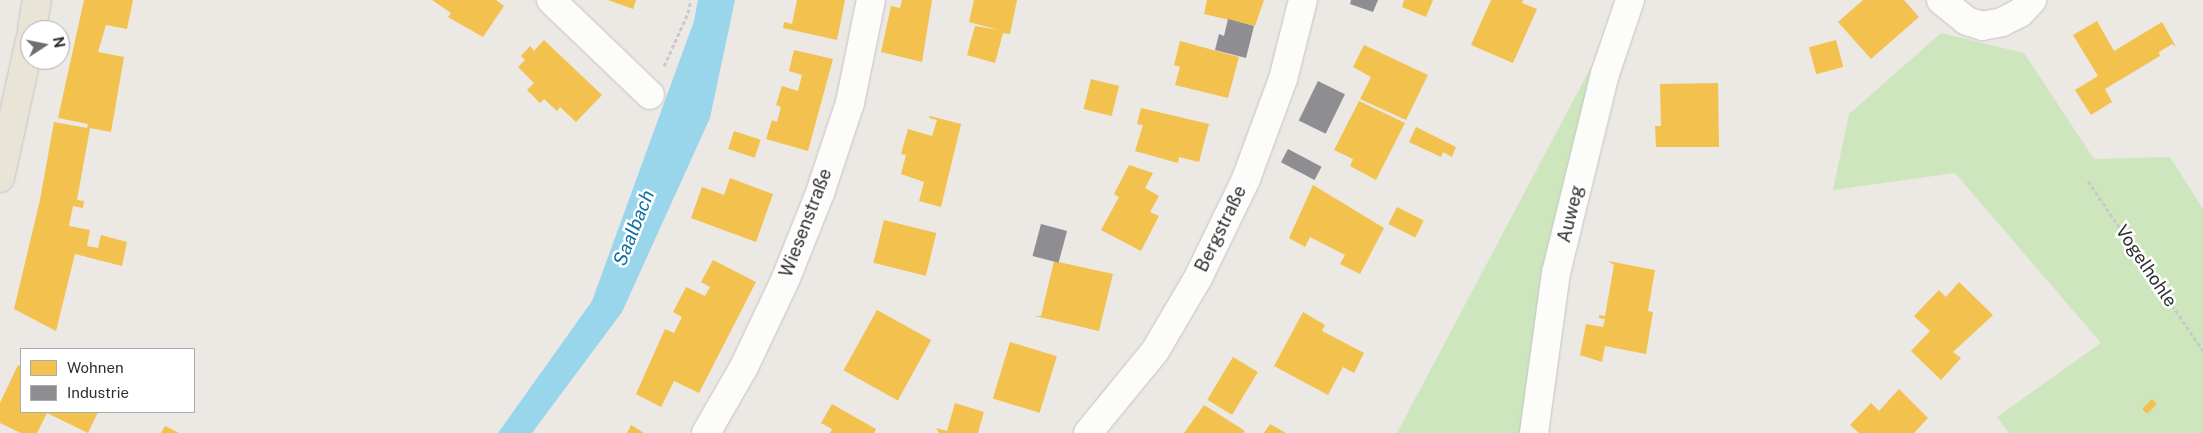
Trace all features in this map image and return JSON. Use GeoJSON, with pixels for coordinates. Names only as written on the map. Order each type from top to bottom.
{"type":"FeatureCollection","features":[{"type":"Feature","properties":{"kind":"main road"},"geometry":{"type":"LineString","coordinates":[[34,20],[37,0]]}},
{"type":"Feature","properties":{"kind":"main road"},"geometry":{"type":"LineString","coordinates":[[0,178],[23,70]]}},
{"type":"Feature","properties":{"kind":"street"},"geometry":{"type":"LineString","coordinates":[[551,0],[650,95]]}},
{"type":"Feature","properties":{"kind":"street","name":"Wiesenstraße"},"geometry":{"type":"LineString","coordinates":[[706,433],[744,367],[820,193],[850,103],[871,0]]}},
{"type":"Feature","properties":{"kind":"street","name":"Bergstraße"},"geometry":{"type":"LineString","coordinates":[[1088,433],[1155,351],[1202,270],[1246,179],[1282,78],[1303,0]]}},
{"type":"Feature","properties":{"kind":"street","name":"Auweg"},"geometry":{"type":"LineString","coordinates":[[1534,433],[1556,273],[1606,74],[1630,0]]}},
{"type":"Feature","properties":{"kind":"street"},"geometry":{"type":"LineString","coordinates":[[1941,0],[1967,20],[1982,26],[2002,22],[2026,6]]}},
{"type":"Feature","properties":{"kind":"path"},"geometry":{"type":"LineString","coordinates":[[650,95],[688,13],[691,0]]}},
{"type":"Feature","properties":{"kind":"path","name":"Vogelhohle"},"geometry":{"type":"LineString","coordinates":[[2088,180],[2203,351]]}},
{"type":"Feature","properties":{"kind":"green space"},"geometry":{"type":"Polygon","coordinates":[[[1941,33],[2024,53],[2094,159],[2170,157],[2203,209],[2203,433],[2009,433],[1997,417],[2101,343],[1955,173],[1833,190],[1849,114],[1941,33]]]}},
{"type":"Feature","properties":{"kind":"green space"},"geometry":{"type":"Polygon","coordinates":[[[1591,67],[1605,74],[1534,433],[1397,433],[1591,67]]]}},
{"type":"Feature","properties":{"kind":"water","name":"Saalbach"},"geometry":{"type":"Polygon","coordinates":[[[698,0],[735,0],[710,118],[622,312],[532,433],[498,433],[592,301],[694,21],[698,0]]]}},
{"type":"Feature","properties":{"kind":"building: Wohnen"},"geometry":{"type":"Polygon","coordinates":[[[84,0],[133,0],[127,29],[106,25],[98,52],[124,57],[111,132],[90,128],[77,200],[84,201],[83,208],[73,206],[69,226],[90,230],[87,246],[98,248],[101,235],[127,242],[122,266],[75,254],[56,331],[14,309],[40,200],[54,122],[87,128],[88,124],[58,118],[84,0]]]}},
{"type":"Feature","properties":{"kind":"building: Wohnen"},"geometry":{"type":"Polygon","coordinates":[[[432,0],[496,0],[504,6],[483,37],[448,17],[451,13],[432,0]]]}},
{"type":"Feature","properties":{"kind":"building: Wohnen"},"geometry":{"type":"Polygon","coordinates":[[[608,0],[636,0],[633,9],[608,0]]]}},
{"type":"Feature","properties":{"kind":"building: Wohnen"},"geometry":{"type":"Polygon","coordinates":[[[797,0],[845,0],[837,40],[783,28],[784,22],[792,24],[797,0]]]}},
{"type":"Feature","properties":{"kind":"building: Wohnen"},"geometry":{"type":"Polygon","coordinates":[[[902,0],[932,0],[922,62],[881,52],[891,6],[900,8],[902,0]]]}},
{"type":"Feature","properties":{"kind":"building: Wohnen"},"geometry":{"type":"Polygon","coordinates":[[[974,0],[1017,0],[1010,34],[1003,33],[995,63],[967,55],[975,26],[999,30],[969,22],[974,0]]]}},
{"type":"Feature","properties":{"kind":"building: Wohnen"},"geometry":{"type":"Polygon","coordinates":[[[1207,0],[1264,0],[1255,26],[1204,14],[1207,0]]]}},
{"type":"Feature","properties":{"kind":"building: Wohnen"},"geometry":{"type":"Polygon","coordinates":[[[1404,0],[1433,0],[1426,17],[1402,7],[1404,0]]]}},
{"type":"Feature","properties":{"kind":"building: Wohnen"},"geometry":{"type":"Polygon","coordinates":[[[1491,0],[1523,0],[1522,3],[1537,9],[1513,63],[1471,45],[1491,0]]]}},
{"type":"Feature","properties":{"kind":"building: Wohnen"},"geometry":{"type":"Polygon","coordinates":[[[1863,0],[1904,0],[1919,17],[1871,59],[1838,22],[1863,0]]]}},
{"type":"Feature","properties":{"kind":"building: Wohnen"},"geometry":{"type":"Polygon","coordinates":[[[2097,21],[2114,51],[2162,22],[2176,47],[2172,44],[2159,52],[2160,56],[2105,89],[2112,102],[2091,115],[2075,90],[2098,76],[2073,35],[2097,21]]]}},
{"type":"Feature","properties":{"kind":"building: Wohnen"},"geometry":{"type":"Polygon","coordinates":[[[544,40],[602,95],[576,122],[560,107],[557,111],[544,99],[540,103],[527,90],[534,83],[518,67],[525,60],[521,56],[530,46],[534,51],[544,40]]]}},
{"type":"Feature","properties":{"kind":"building: Wohnen"},"geometry":{"type":"Polygon","coordinates":[[[1836,40],[1843,67],[1816,74],[1809,47],[1836,40]]]}},
{"type":"Feature","properties":{"kind":"building: Wohnen"},"geometry":{"type":"Polygon","coordinates":[[[1180,41],[1239,57],[1228,98],[1175,85],[1180,67],[1174,65],[1180,41]]]}},
{"type":"Feature","properties":{"kind":"building: Wohnen"},"geometry":{"type":"Polygon","coordinates":[[[1364,45],[1428,75],[1406,120],[1360,99],[1371,77],[1353,67],[1364,45]]]}},
{"type":"Feature","properties":{"kind":"building: Wohnen"},"geometry":{"type":"Polygon","coordinates":[[[794,50],[833,59],[808,151],[766,139],[772,120],[777,122],[781,107],[776,105],[782,86],[798,91],[802,75],[789,71],[794,50]]]}},
{"type":"Feature","properties":{"kind":"building: Wohnen"},"geometry":{"type":"Polygon","coordinates":[[[1091,79],[1119,86],[1112,116],[1084,109],[1091,79]]]}},
{"type":"Feature","properties":{"kind":"building: Wohnen"},"geometry":{"type":"Polygon","coordinates":[[[1718,83],[1719,147],[1656,147],[1655,126],[1661,126],[1660,84],[1718,83]]]}},
{"type":"Feature","properties":{"kind":"building: Wohnen"},"geometry":{"type":"Polygon","coordinates":[[[1359,101],[1405,123],[1376,180],[1350,166],[1353,159],[1334,150],[1359,101]]]}},
{"type":"Feature","properties":{"kind":"building: Wohnen"},"geometry":{"type":"Polygon","coordinates":[[[1141,108],[1209,124],[1199,162],[1179,157],[1178,163],[1135,151],[1143,125],[1137,124],[1141,108]]]}},
{"type":"Feature","properties":{"kind":"building: Wohnen"},"geometry":{"type":"Polygon","coordinates":[[[930,116],[961,124],[941,207],[919,201],[924,182],[901,174],[906,155],[901,154],[908,129],[932,136],[937,120],[929,118],[930,116]]]}},
{"type":"Feature","properties":{"kind":"building: Wohnen"},"geometry":{"type":"Polygon","coordinates":[[[1416,127],[1456,147],[1452,157],[1443,152],[1441,157],[1409,142],[1416,127]]]}},
{"type":"Feature","properties":{"kind":"building: Wohnen"},"geometry":{"type":"Polygon","coordinates":[[[734,131],[761,140],[755,158],[728,149],[734,131]]]}},
{"type":"Feature","properties":{"kind":"building: Wohnen"},"geometry":{"type":"Polygon","coordinates":[[[1129,165],[1153,173],[1145,188],[1159,196],[1150,212],[1159,216],[1141,251],[1101,230],[1119,197],[1114,194],[1129,165]]]}},
{"type":"Feature","properties":{"kind":"building: Wohnen"},"geometry":{"type":"Polygon","coordinates":[[[730,178],[773,194],[756,242],[691,218],[702,187],[724,195],[730,178]]]}},
{"type":"Feature","properties":{"kind":"building: Wohnen"},"geometry":{"type":"Polygon","coordinates":[[[1313,185],[1384,228],[1360,274],[1340,264],[1345,255],[1310,237],[1305,247],[1289,238],[1313,185]]]}},
{"type":"Feature","properties":{"kind":"building: Wohnen"},"geometry":{"type":"Polygon","coordinates":[[[1397,207],[1424,221],[1415,238],[1388,224],[1397,207]]]}},
{"type":"Feature","properties":{"kind":"building: Wohnen"},"geometry":{"type":"Polygon","coordinates":[[[884,220],[936,233],[926,276],[873,263],[884,220]]]}},
{"type":"Feature","properties":{"kind":"building: Wohnen"},"geometry":{"type":"Polygon","coordinates":[[[713,260],[756,282],[699,393],[674,381],[661,407],[636,394],[665,329],[674,333],[682,317],[673,312],[686,287],[705,296],[710,287],[701,282],[713,260]]]}},
{"type":"Feature","properties":{"kind":"building: Wohnen"},"geometry":{"type":"Polygon","coordinates":[[[1054,261],[1113,274],[1099,331],[1035,316],[1041,316],[1054,261]]]}},
{"type":"Feature","properties":{"kind":"building: Wohnen"},"geometry":{"type":"Polygon","coordinates":[[[1608,261],[1655,270],[1648,311],[1653,312],[1646,354],[1605,346],[1602,362],[1580,355],[1586,324],[1603,327],[1605,319],[1599,318],[1599,315],[1605,316],[1614,265],[1608,261]]]}},
{"type":"Feature","properties":{"kind":"building: Wohnen"},"geometry":{"type":"Polygon","coordinates":[[[1959,282],[1993,315],[1953,352],[1961,358],[1941,380],[1911,351],[1930,331],[1914,316],[1939,290],[1946,297],[1959,282]]]}},
{"type":"Feature","properties":{"kind":"building: Wohnen"},"geometry":{"type":"Polygon","coordinates":[[[877,310],[931,340],[898,400],[844,370],[877,310]]]}},
{"type":"Feature","properties":{"kind":"building: Wohnen"},"geometry":{"type":"Polygon","coordinates":[[[1303,312],[1325,325],[1322,331],[1364,353],[1354,373],[1343,367],[1328,395],[1274,366],[1303,312]]]}},
{"type":"Feature","properties":{"kind":"building: Wohnen"},"geometry":{"type":"Polygon","coordinates":[[[1010,342],[1057,356],[1040,413],[993,398],[1010,342]]]}},
{"type":"Feature","properties":{"kind":"building: Wohnen"},"geometry":{"type":"Polygon","coordinates":[[[1233,357],[1258,372],[1232,415],[1207,400],[1233,357]]]}},
{"type":"Feature","properties":{"kind":"building: Wohnen"},"geometry":{"type":"Polygon","coordinates":[[[18,365],[20,366],[20,413],[47,413],[37,433],[21,433],[0,423],[0,403],[18,365]]]}},
{"type":"Feature","properties":{"kind":"building: Wohnen"},"geometry":{"type":"Polygon","coordinates":[[[1899,389],[1928,418],[1914,433],[1859,433],[1850,425],[1871,403],[1879,411],[1899,389]]]}},
{"type":"Feature","properties":{"kind":"building: Wohnen"},"geometry":{"type":"Polygon","coordinates":[[[2152,399],[2157,404],[2147,414],[2142,409],[2152,399]]]}},
{"type":"Feature","properties":{"kind":"building: Wohnen"},"geometry":{"type":"Polygon","coordinates":[[[955,403],[984,412],[978,433],[939,433],[936,428],[947,431],[955,403]]]}},
{"type":"Feature","properties":{"kind":"building: Wohnen"},"geometry":{"type":"Polygon","coordinates":[[[832,404],[876,429],[874,433],[830,433],[832,429],[821,423],[832,404]]]}},
{"type":"Feature","properties":{"kind":"building: Wohnen"},"geometry":{"type":"Polygon","coordinates":[[[1204,405],[1245,431],[1243,433],[1184,433],[1204,405]]]}},
{"type":"Feature","properties":{"kind":"building: Wohnen"},"geometry":{"type":"Polygon","coordinates":[[[47,413],[98,413],[88,433],[47,413]]]}},
{"type":"Feature","properties":{"kind":"building: Wohnen"},"geometry":{"type":"Polygon","coordinates":[[[1270,424],[1286,433],[1264,433],[1270,424]]]}},
{"type":"Feature","properties":{"kind":"building: Wohnen"},"geometry":{"type":"Polygon","coordinates":[[[631,425],[644,433],[627,433],[631,425]]]}},
{"type":"Feature","properties":{"kind":"building: Wohnen"},"geometry":{"type":"Polygon","coordinates":[[[165,426],[179,433],[161,433],[165,426]]]}},
{"type":"Feature","properties":{"kind":"building: Industrie"},"geometry":{"type":"Polygon","coordinates":[[[1351,0],[1378,0],[1373,12],[1350,4],[1351,0]]]}},
{"type":"Feature","properties":{"kind":"building: Industrie"},"geometry":{"type":"Polygon","coordinates":[[[1228,19],[1254,26],[1246,58],[1215,50],[1219,34],[1224,36],[1228,19]]]}},
{"type":"Feature","properties":{"kind":"building: Industrie"},"geometry":{"type":"Polygon","coordinates":[[[1318,81],[1345,94],[1326,134],[1299,121],[1318,81]]]}},
{"type":"Feature","properties":{"kind":"building: Industrie"},"geometry":{"type":"Polygon","coordinates":[[[1288,149],[1322,167],[1315,180],[1281,162],[1288,149]]]}},
{"type":"Feature","properties":{"kind":"building: Industrie"},"geometry":{"type":"Polygon","coordinates":[[[1041,224],[1067,231],[1059,263],[1032,256],[1041,224]]]}}]}
